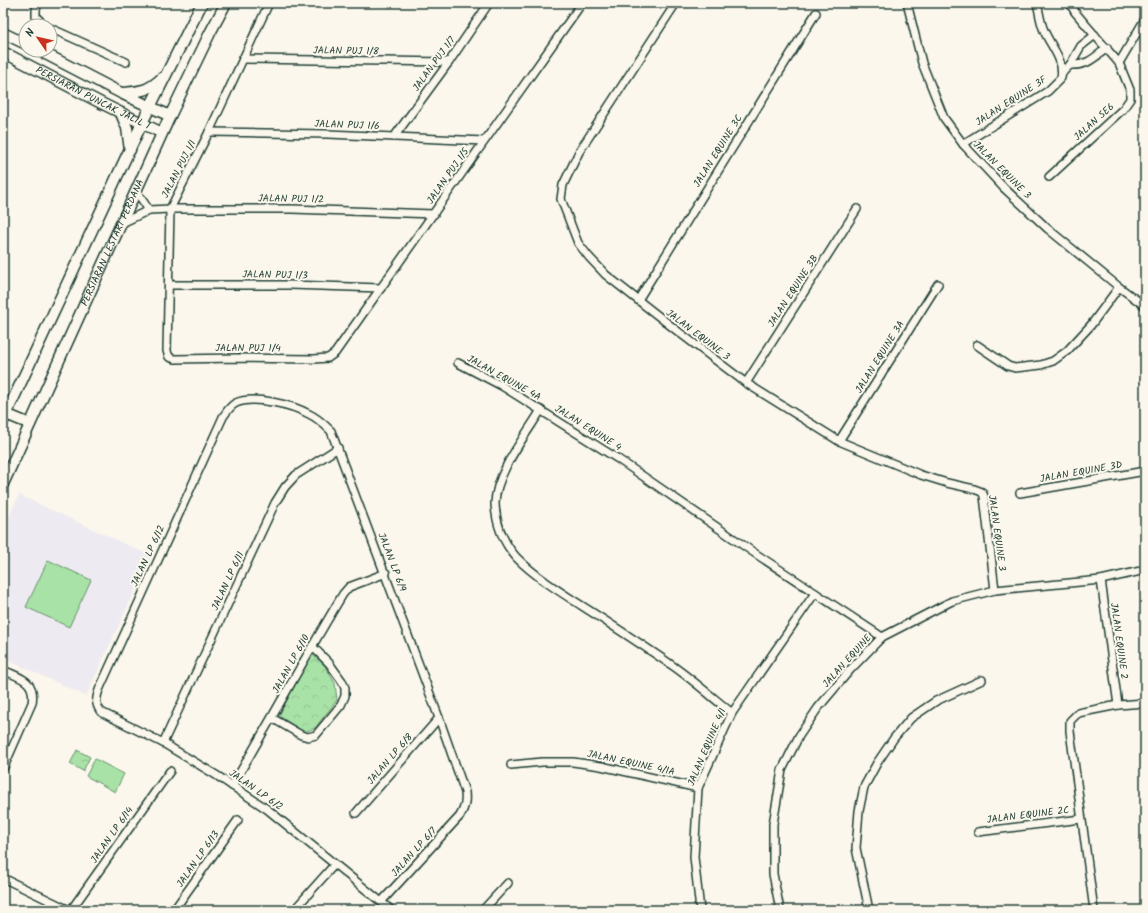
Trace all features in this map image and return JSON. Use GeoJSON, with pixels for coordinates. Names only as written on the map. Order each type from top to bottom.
{"type":"FeatureCollection","features":[{"type":"Feature","properties":{"kind":"main road"},"geometry":{"type":"LineString","coordinates":[[30,424],[5,418],[142,123],[202,3]]}},
{"type":"Feature","properties":{"kind":"main road","name":"PERSIARAN LESTARI PERDANA"},"geometry":{"type":"LineString","coordinates":[[3,484],[162,133],[226,3]]}},
{"type":"Feature","properties":{"kind":"main road"},"geometry":{"type":"LineString","coordinates":[[3,33],[18,40]]}},
{"type":"Feature","properties":{"kind":"main road","name":"PERSIARAN PUNCAK JALIL 1"},"geometry":{"type":"LineString","coordinates":[[3,52],[162,133]]}},
{"type":"Feature","properties":{"kind":"main road","name":"PERSIARAN PUNCAK JALIL 1"},"geometry":{"type":"LineString","coordinates":[[53,58],[121,93],[170,116]]}},
{"type":"Feature","properties":{"kind":"main road"},"geometry":{"type":"LineString","coordinates":[[121,93],[139,92],[152,87],[167,74]]}},
{"type":"Feature","properties":{"kind":"main road"},"geometry":{"type":"LineString","coordinates":[[121,113],[127,128],[130,150]]}},
{"type":"Feature","properties":{"kind":"street"},"geometry":{"type":"LineString","coordinates":[[37,18],[36,10],[38,3]]}},
{"type":"Feature","properties":{"kind":"street","name":"JALAN PUJ 1/1"},"geometry":{"type":"LineString","coordinates":[[169,357],[167,351],[170,209],[269,3]]}},
{"type":"Feature","properties":{"kind":"street","name":"JALAN PUJ 1/7"},"geometry":{"type":"LineString","coordinates":[[394,137],[449,62],[489,3]]}},
{"type":"Feature","properties":{"kind":"street","name":"JALAN PUJ 1/5"},"geometry":{"type":"LineString","coordinates":[[328,358],[335,353],[382,288],[582,3]]}},
{"type":"Feature","properties":{"kind":"street","name":"JALAN EQUINE 3"},"geometry":{"type":"LineString","coordinates":[[676,3],[579,152],[563,186],[561,199],[578,243],[606,275],[746,383],[839,441],[921,475],[982,492],[984,496],[995,590]]}},
{"type":"Feature","properties":{"kind":"street","name":"JALAN EQUINE 3"},"geometry":{"type":"LineString","coordinates":[[908,3],[922,63],[944,118],[963,144],[1004,188],[1048,229],[1119,287],[1145,306]]}},
{"type":"Feature","properties":{"kind":"street"},"geometry":{"type":"LineString","coordinates":[[1037,3],[1043,28],[1059,58],[1062,73]]}},
{"type":"Feature","properties":{"kind":"street","name":"JALAN SE6"},"geometry":{"type":"LineString","coordinates":[[1049,177],[1123,110],[1130,99],[1130,90],[1119,63],[1075,12],[1070,3]]}},
{"type":"Feature","properties":{"kind":"street","name":"JALAN EQUINE 3C"},"geometry":{"type":"LineString","coordinates":[[638,300],[816,13]]}},
{"type":"Feature","properties":{"kind":"street"},"geometry":{"type":"LineString","coordinates":[[1119,63],[1145,19]]}},
{"type":"Feature","properties":{"kind":"street"},"geometry":{"type":"LineString","coordinates":[[58,32],[126,62]]}},
{"type":"Feature","properties":{"kind":"street","name":"JALAN EQUINE 3F"},"geometry":{"type":"LineString","coordinates":[[963,144],[1048,91],[1061,78],[1062,73],[1070,65],[1081,46],[1095,35]]}},
{"type":"Feature","properties":{"kind":"street"},"geometry":{"type":"LineString","coordinates":[[1070,65],[1084,64],[1107,48]]}},
{"type":"Feature","properties":{"kind":"street","name":"JALAN PUJ 1/8"},"geometry":{"type":"LineString","coordinates":[[243,59],[449,62]]}},
{"type":"Feature","properties":{"kind":"street","name":"JALAN PUJ 1/6"},"geometry":{"type":"LineString","coordinates":[[208,132],[484,141]]}},
{"type":"Feature","properties":{"kind":"street"},"geometry":{"type":"LineString","coordinates":[[136,191],[149,210]]}},
{"type":"Feature","properties":{"kind":"street","name":"JALAN PUJ 1/2"},"geometry":{"type":"LineString","coordinates":[[122,223],[149,210],[170,209],[292,209],[434,214]]}},
{"type":"Feature","properties":{"kind":"street","name":"JALAN EQUINE 3B"},"geometry":{"type":"LineString","coordinates":[[746,383],[857,209]]}},
{"type":"Feature","properties":{"kind":"street","name":"JALAN EQUINE 3A"},"geometry":{"type":"LineString","coordinates":[[839,441],[938,284]]}},
{"type":"Feature","properties":{"kind":"street","name":"JALAN PUJ 1/3"},"geometry":{"type":"LineString","coordinates":[[169,285],[290,285],[382,288]]}},
{"type":"Feature","properties":{"kind":"street"},"geometry":{"type":"LineString","coordinates":[[978,345],[1008,366],[1015,368],[1041,365],[1052,361],[1067,351],[1091,325],[1119,287]]}},
{"type":"Feature","properties":{"kind":"street","name":"JALAN PUJ 1/4"},"geometry":{"type":"LineString","coordinates":[[169,357],[175,359],[328,358]]}},
{"type":"Feature","properties":{"kind":"street","name":"JALAN EQUINE 4A"},"geometry":{"type":"LineString","coordinates":[[458,363],[502,386],[541,410]]}},
{"type":"Feature","properties":{"kind":"street","name":"JALAN LP 6/9"},"geometry":{"type":"LineString","coordinates":[[223,417],[228,409],[235,404],[252,400],[295,408],[310,414],[332,431],[386,573],[465,792],[466,801],[460,816]]}},
{"type":"Feature","properties":{"kind":"street","name":"JALAN EQUINE 4"},"geometry":{"type":"LineString","coordinates":[[732,713],[673,666],[543,580],[516,557],[507,545],[500,531],[497,517],[495,503],[498,487],[503,471],[541,410],[618,459],[756,554],[882,637]]}},
{"type":"Feature","properties":{"kind":"street","name":"JALAN LP 6/12"},"geometry":{"type":"LineString","coordinates":[[97,706],[97,698],[106,676],[223,417]]}},
{"type":"Feature","properties":{"kind":"street","name":"JALAN LP 6/11"},"geometry":{"type":"LineString","coordinates":[[163,743],[275,504],[285,487],[296,475],[338,448]]}},
{"type":"Feature","properties":{"kind":"street","name":"JALAN EQUINE 3D"},"geometry":{"type":"LineString","coordinates":[[1020,493],[1145,471]]}},
{"type":"Feature","properties":{"kind":"street","name":"JALAN EQUINE"},"geometry":{"type":"LineString","coordinates":[[780,910],[772,874],[773,824],[782,770],[799,736],[818,708],[850,670],[882,637],[952,601],[995,590],[1101,580],[1145,570]]}},
{"type":"Feature","properties":{"kind":"street","name":"JALAN LP 6/10"},"geometry":{"type":"LineString","coordinates":[[232,786],[343,594],[349,587],[386,573]]}},
{"type":"Feature","properties":{"kind":"street","name":"JALAN EQUINE 2"},"geometry":{"type":"LineString","coordinates":[[1101,580],[1118,706]]}},
{"type":"Feature","properties":{"kind":"street","name":"JALAN EQUINE 4/1"},"geometry":{"type":"LineString","coordinates":[[700,910],[694,857],[698,788],[732,713],[815,593]]}},
{"type":"Feature","properties":{"kind":"street"},"geometry":{"type":"LineString","coordinates":[[272,718],[301,735],[308,737],[316,735],[341,705],[345,696],[345,688],[342,681],[312,646]]}},
{"type":"Feature","properties":{"kind":"street"},"geometry":{"type":"LineString","coordinates":[[3,670],[27,681],[32,689],[33,695],[32,703],[3,769]]}},
{"type":"Feature","properties":{"kind":"street"},"geometry":{"type":"LineString","coordinates":[[869,910],[856,848],[859,811],[864,787],[877,763],[894,738],[911,718],[936,701],[982,680]]}},
{"type":"Feature","properties":{"kind":"street"},"geometry":{"type":"LineString","coordinates":[[1094,910],[1081,819],[1070,721],[1078,714],[1118,706],[1145,703]]}},
{"type":"Feature","properties":{"kind":"street","name":"JALAN LP 6/2"},"geometry":{"type":"LineString","coordinates":[[97,706],[101,712],[163,743],[267,809],[382,901],[391,910]]}},
{"type":"Feature","properties":{"kind":"street","name":"JALAN LP 6/8"},"geometry":{"type":"LineString","coordinates":[[356,813],[439,718]]}},
{"type":"Feature","properties":{"kind":"street","name":"JALAN EQUINE 4/1A"},"geometry":{"type":"LineString","coordinates":[[511,765],[542,762],[580,763],[601,766],[698,788]]}},
{"type":"Feature","properties":{"kind":"street","name":"JALAN LP 6/14"},"geometry":{"type":"LineString","coordinates":[[70,910],[170,771]]}},
{"type":"Feature","properties":{"kind":"street","name":"JALAN LP 6/7"},"geometry":{"type":"LineString","coordinates":[[382,901],[460,816]]}},
{"type":"Feature","properties":{"kind":"street","name":"JALAN EQUINE 2C"},"geometry":{"type":"LineString","coordinates":[[978,832],[1081,819]]}},
{"type":"Feature","properties":{"kind":"street","name":"JALAN LP 6/13"},"geometry":{"type":"LineString","coordinates":[[174,910],[238,820]]}},
{"type":"Feature","properties":{"kind":"street"},"geometry":{"type":"LineString","coordinates":[[294,910],[335,864]]}},
{"type":"Feature","properties":{"kind":"street"},"geometry":{"type":"LineString","coordinates":[[3,878],[70,910]]}},
{"type":"Feature","properties":{"kind":"street"},"geometry":{"type":"LineString","coordinates":[[483,910],[508,883]]}},
{"type":"Feature","properties":{"kind":"shaded area"},"geometry":{"type":"Polygon","coordinates":[[[19,495],[151,556],[86,696],[3,658],[3,530],[19,495]]]}},
{"type":"Feature","properties":{"kind":"green space"},"geometry":{"type":"Polygon","coordinates":[[[48,560],[91,580],[69,627],[26,607],[48,560]]]}},
{"type":"Feature","properties":{"kind":"green space"},"geometry":{"type":"Polygon","coordinates":[[[311,653],[325,666],[335,683],[337,700],[315,728],[304,732],[279,716],[311,653]]]}},
{"type":"Feature","properties":{"kind":"green space"},"geometry":{"type":"Polygon","coordinates":[[[77,750],[90,757],[83,771],[70,764],[77,750]]]}},
{"type":"Feature","properties":{"kind":"green space"},"geometry":{"type":"Polygon","coordinates":[[[95,759],[124,774],[115,792],[86,776],[95,759]]]}}]}
